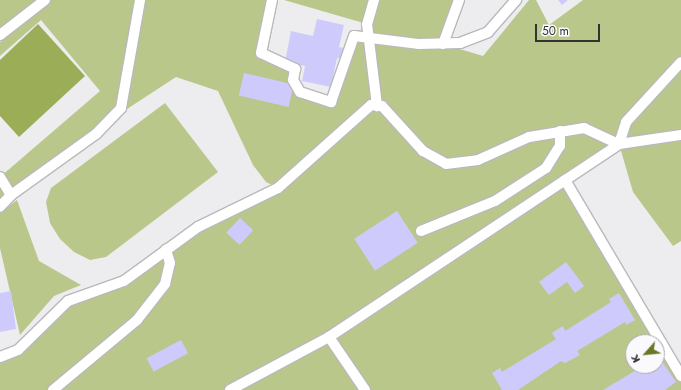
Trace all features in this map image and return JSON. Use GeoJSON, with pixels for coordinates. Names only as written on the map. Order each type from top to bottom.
{"type":"FeatureCollection","features":[{"type":"Feature","properties":{"kind":"lane"},"geometry":{"type":"LineString","coordinates":[[0,35],[45,0]]}},
{"type":"Feature","properties":{"kind":"lane"},"geometry":{"type":"LineString","coordinates":[[0,207],[11,195],[96,134],[121,108],[140,0]]}},
{"type":"Feature","properties":{"kind":"lane"},"geometry":{"type":"LineString","coordinates":[[272,0],[261,53],[295,69],[293,80],[300,92],[331,102],[354,36],[418,44],[460,43],[488,32],[516,0]]}},
{"type":"Feature","properties":{"kind":"lane"},"geometry":{"type":"LineString","coordinates":[[374,0],[367,24],[377,106]]}},
{"type":"Feature","properties":{"kind":"lane"},"geometry":{"type":"LineString","coordinates":[[443,44],[459,0]]}},
{"type":"Feature","properties":{"kind":"lane"},"geometry":{"type":"LineString","coordinates":[[619,144],[626,122],[681,62]]}},
{"type":"Feature","properties":{"kind":"lane"},"geometry":{"type":"LineString","coordinates":[[0,356],[18,350],[68,301],[124,281],[166,250],[221,214],[278,188],[371,105],[382,106],[423,151],[446,164],[478,160],[529,137],[584,128],[619,144]]}},
{"type":"Feature","properties":{"kind":"lane"},"geometry":{"type":"LineString","coordinates":[[420,231],[495,201],[546,168],[560,146],[560,131]]}},
{"type":"Feature","properties":{"kind":"lane"},"geometry":{"type":"LineString","coordinates":[[230,390],[329,337],[619,144],[681,135]]}},
{"type":"Feature","properties":{"kind":"lane"},"geometry":{"type":"LineString","coordinates":[[0,177],[11,195]]}},
{"type":"Feature","properties":{"kind":"lane"},"geometry":{"type":"LineString","coordinates":[[565,180],[681,376]]}},
{"type":"Feature","properties":{"kind":"lane"},"geometry":{"type":"LineString","coordinates":[[53,390],[137,320],[165,284],[170,263],[166,250]]}},
{"type":"Feature","properties":{"kind":"lane"},"geometry":{"type":"LineString","coordinates":[[329,337],[365,390]]}},
{"type":"Feature","properties":{"kind":"shaded area"},"geometry":{"type":"Polygon","coordinates":[[[0,0],[43,0],[0,34],[0,0]]]}},
{"type":"Feature","properties":{"kind":"shaded area"},"geometry":{"type":"Polygon","coordinates":[[[49,0],[272,0],[261,53],[295,69],[300,92],[331,102],[354,36],[368,37],[367,24],[284,0],[459,0],[443,44],[483,56],[529,0],[536,0],[549,25],[583,0],[681,0],[681,241],[673,246],[633,192],[619,144],[565,180],[656,334],[625,334],[625,374],[665,374],[665,349],[681,376],[681,390],[0,390],[0,357],[18,350],[68,301],[103,288],[278,188],[266,182],[253,165],[218,91],[176,77],[124,111],[121,108],[0,207],[0,177],[100,91],[41,20],[0,56],[0,42],[49,0]]]}},
{"type":"Feature","properties":{"kind":"shaded area"},"geometry":{"type":"Polygon","coordinates":[[[38,24],[85,76],[19,137],[0,116],[0,60],[38,24]]]}},
{"type":"Feature","properties":{"kind":"shaded area"},"geometry":{"type":"Polygon","coordinates":[[[165,103],[218,172],[106,257],[90,260],[74,252],[60,239],[50,223],[46,202],[51,188],[165,103]]]}},
{"type":"Feature","properties":{"kind":"shaded area"},"geometry":{"type":"Polygon","coordinates":[[[17,200],[39,261],[81,285],[54,296],[20,335],[0,248],[0,213],[17,200]]]}},
{"type":"Feature","properties":{"kind":"building"},"geometry":{"type":"Polygon","coordinates":[[[558,0],[568,0],[562,5],[558,0]]]}},
{"type":"Feature","properties":{"kind":"building"},"geometry":{"type":"Polygon","coordinates":[[[317,19],[344,25],[339,47],[344,48],[342,59],[337,58],[331,87],[302,81],[305,66],[285,62],[291,31],[313,36],[317,19]]]}},
{"type":"Feature","properties":{"kind":"building"},"geometry":{"type":"Polygon","coordinates":[[[244,73],[294,84],[289,107],[239,95],[244,73]]]}},
{"type":"Feature","properties":{"kind":"building"},"geometry":{"type":"Polygon","coordinates":[[[397,211],[418,243],[375,271],[354,239],[397,211]]]}},
{"type":"Feature","properties":{"kind":"building"},"geometry":{"type":"Polygon","coordinates":[[[240,218],[253,230],[240,245],[226,233],[240,218]]]}},
{"type":"Feature","properties":{"kind":"building"},"geometry":{"type":"Polygon","coordinates":[[[566,262],[584,286],[575,293],[567,282],[549,295],[539,282],[566,262]]]}},
{"type":"Feature","properties":{"kind":"building"},"geometry":{"type":"Polygon","coordinates":[[[11,291],[16,329],[0,332],[0,293],[11,291]]]}},
{"type":"Feature","properties":{"kind":"building"},"geometry":{"type":"Polygon","coordinates":[[[619,293],[635,320],[626,325],[625,322],[577,351],[580,355],[565,363],[561,361],[518,390],[502,390],[492,373],[500,368],[502,372],[556,339],[552,333],[563,326],[565,331],[611,302],[609,299],[619,293]]]}},
{"type":"Feature","properties":{"kind":"building"},"geometry":{"type":"Polygon","coordinates":[[[181,340],[188,353],[154,372],[147,358],[181,340]]]}},
{"type":"Feature","properties":{"kind":"building"},"geometry":{"type":"Polygon","coordinates":[[[665,366],[676,382],[665,390],[603,390],[630,374],[665,374],[665,366]]]}}]}
